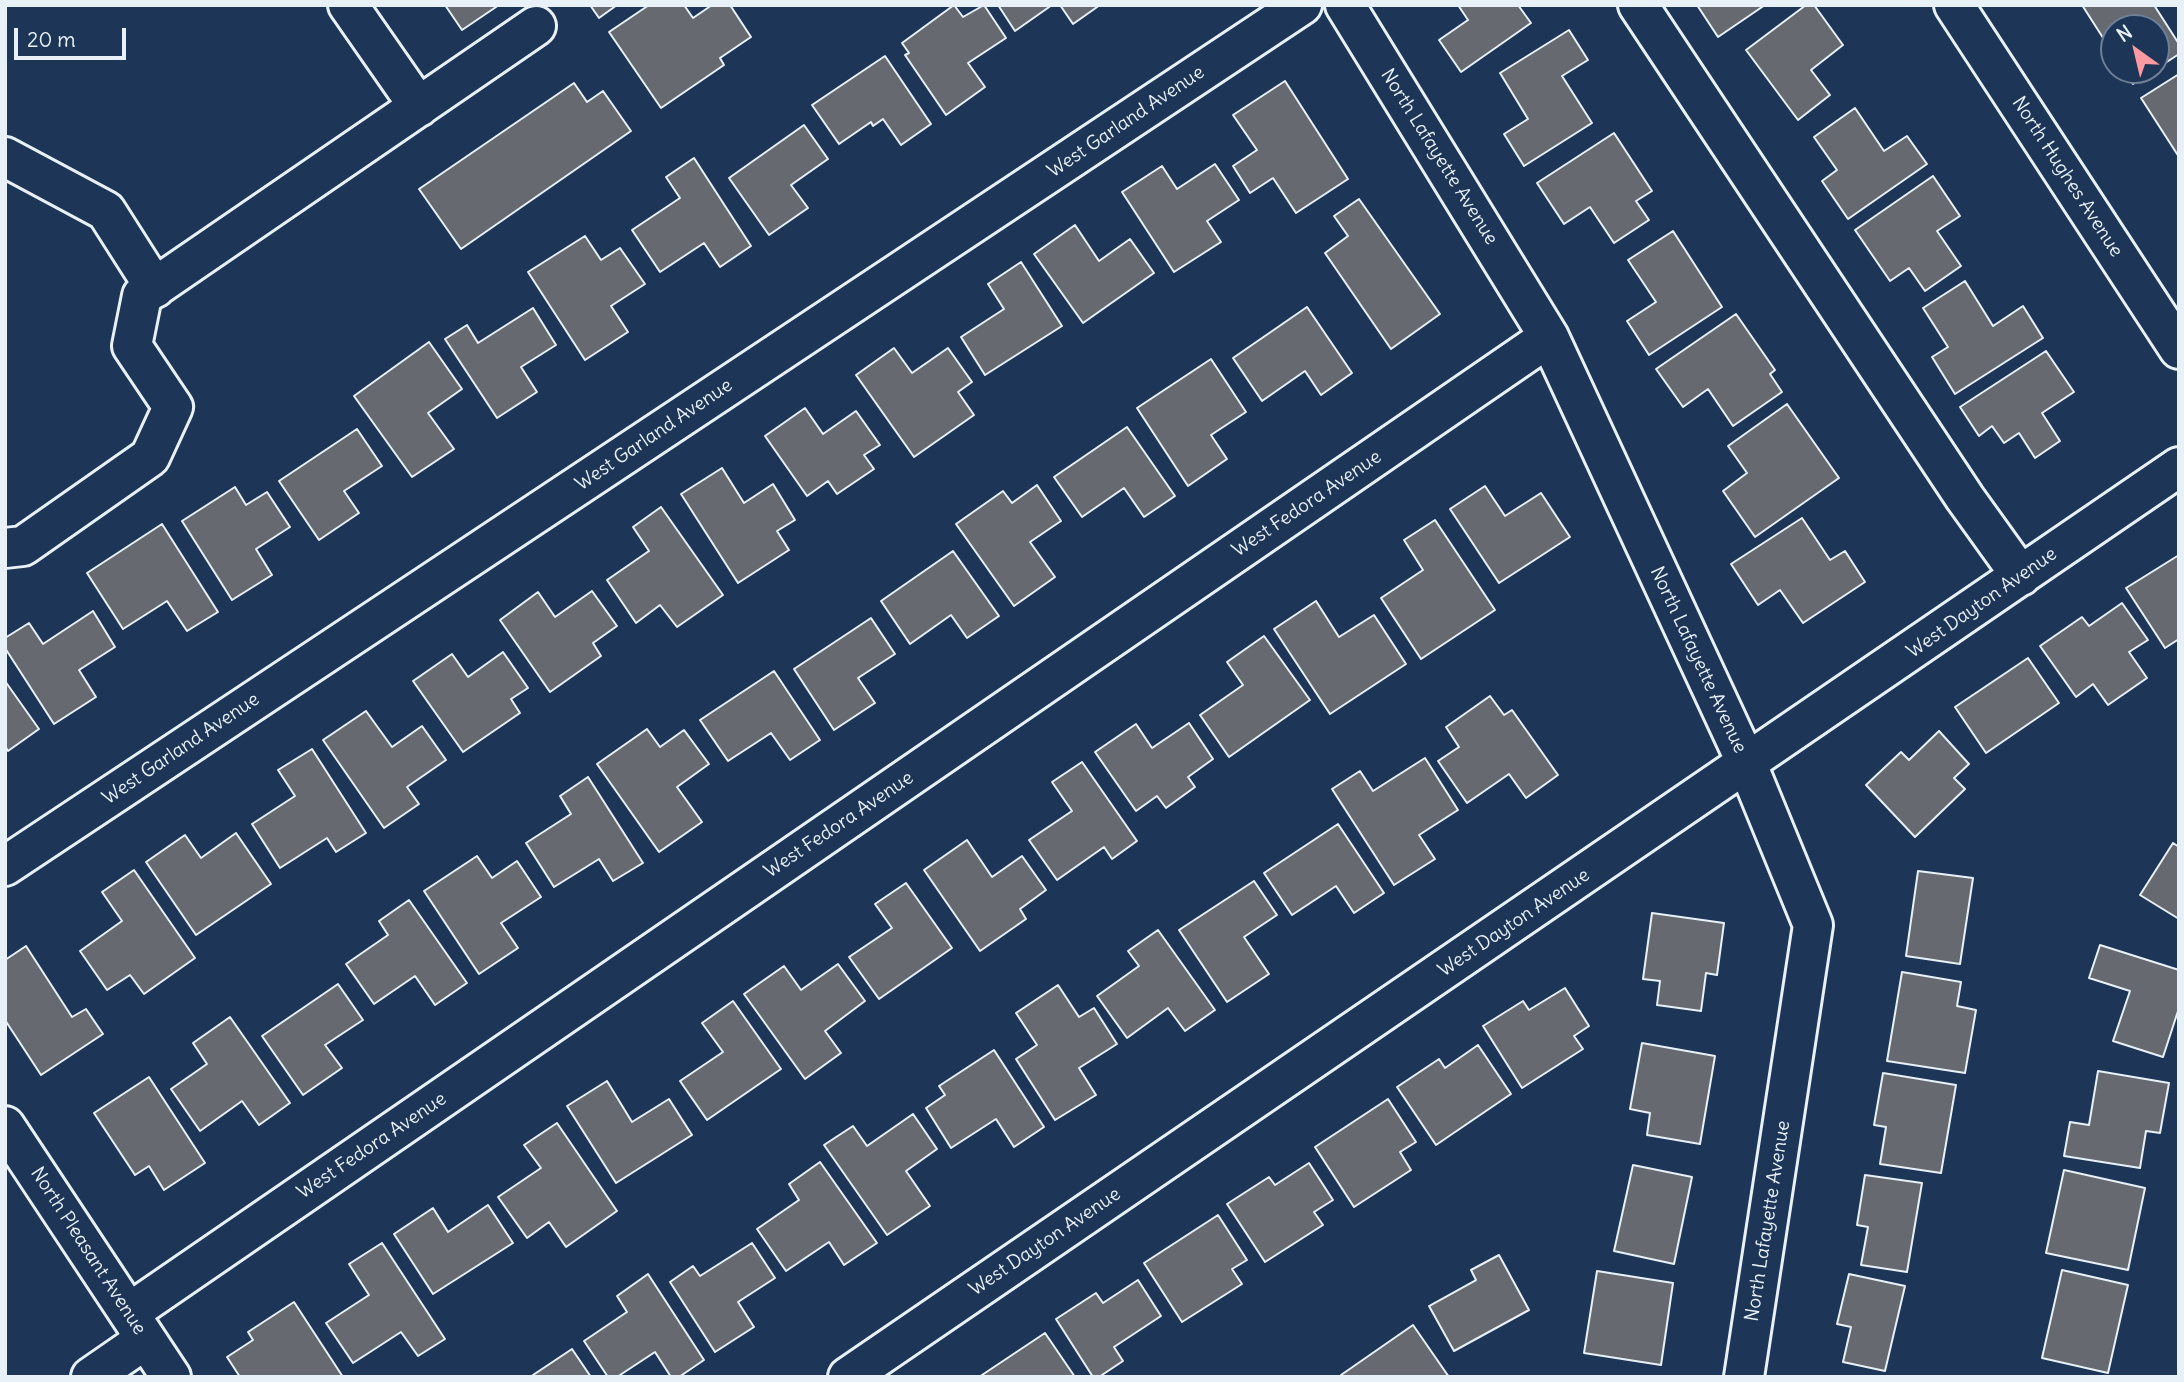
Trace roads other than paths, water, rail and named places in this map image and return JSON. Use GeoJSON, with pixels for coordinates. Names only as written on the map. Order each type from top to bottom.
{"type":"FeatureCollection","features":[{"type":"Feature","properties":{"kind":"street"},"geometry":{"type":"LineString","coordinates":[[348,5],[419,107]]}},
{"type":"Feature","properties":{"kind":"street","name":"West Garland Avenue"},"geometry":{"type":"LineString","coordinates":[[5,866],[1302,5]]}},
{"type":"Feature","properties":{"kind":"street","name":"North Lafayette Avenue"},"geometry":{"type":"LineString","coordinates":[[1345,5],[1549,337],[1746,764],[1813,925],[1744,1377]]}},
{"type":"Feature","properties":{"kind":"street"},"geometry":{"type":"LineString","coordinates":[[1638,5],[1965,498],[2021,576]]}},
{"type":"Feature","properties":{"kind":"street","name":"North Hughes Avenue"},"geometry":{"type":"LineString","coordinates":[[1954,5],[2179,349]]}},
{"type":"Feature","properties":{"kind":"street"},"geometry":{"type":"LineString","coordinates":[[5,548],[23,546],[150,457],[173,407],[132,346],[142,296],[536,26]]}},
{"type":"Feature","properties":{"kind":"street"},"geometry":{"type":"LineString","coordinates":[[5,157],[106,211],[155,288]]}},
{"type":"Feature","properties":{"kind":"street","name":"West Fedora Avenue"},"geometry":{"type":"LineString","coordinates":[[90,1377],[137,1326],[1549,337]]}},
{"type":"Feature","properties":{"kind":"street","name":"West Dayton Avenue"},"geometry":{"type":"LineString","coordinates":[[848,1377],[2179,467]]}},
{"type":"Feature","properties":{"kind":"street","name":"North Pleasant Avenue"},"geometry":{"type":"LineString","coordinates":[[5,1126],[171,1377]]}}]}
